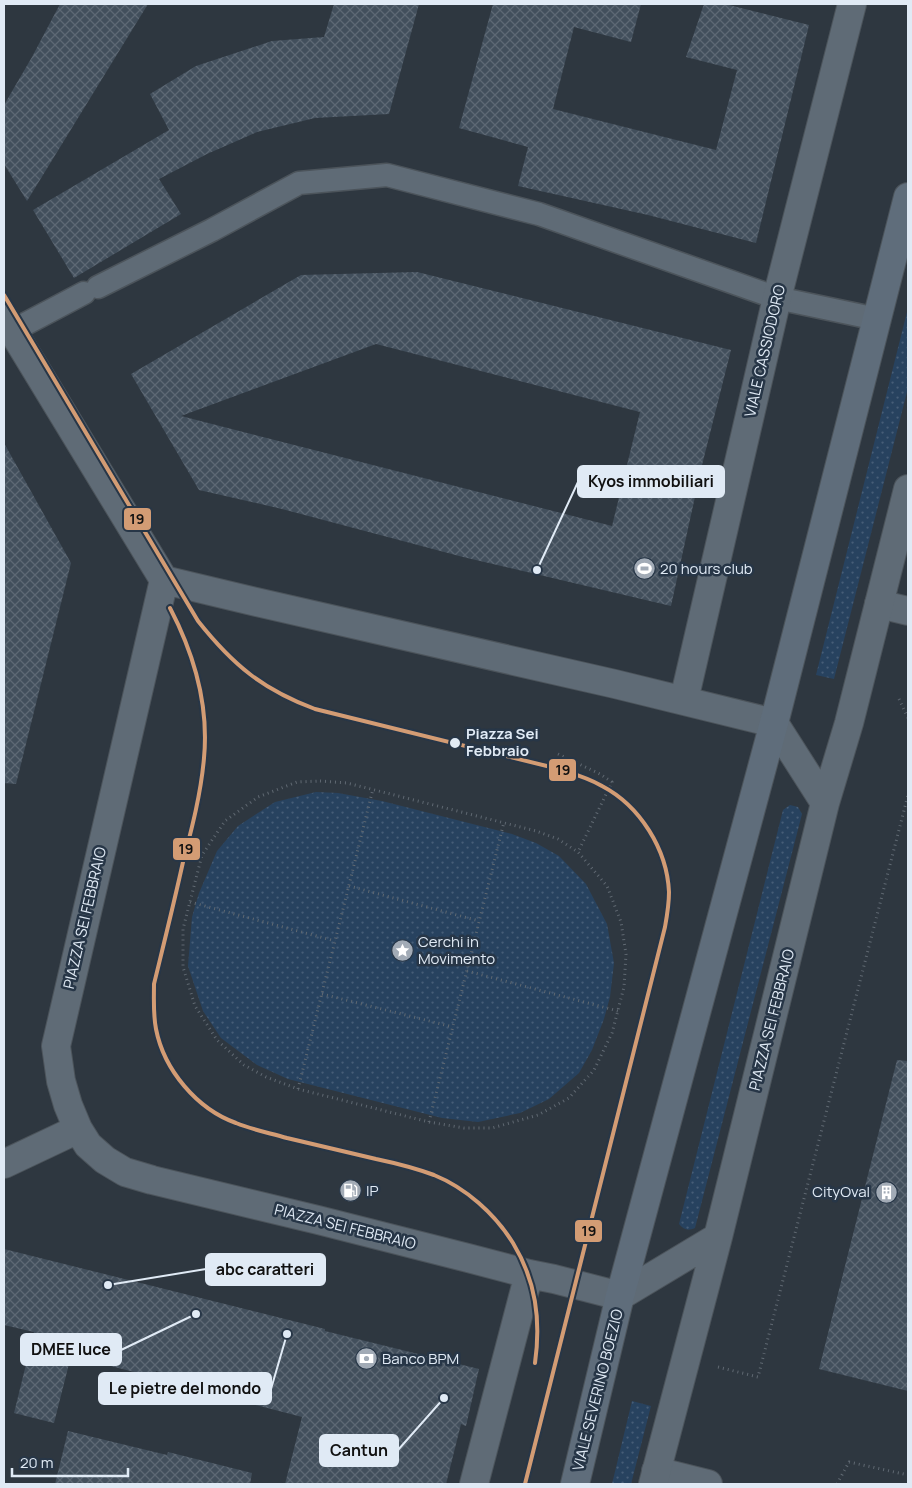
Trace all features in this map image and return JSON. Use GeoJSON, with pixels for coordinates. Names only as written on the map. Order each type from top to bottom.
{"type":"FeatureCollection","features":[{"type":"Feature","properties":{"kind":"main road"},"geometry":{"type":"LineString","coordinates":[[620,1296],[774,723],[908,198]]}},
{"type":"Feature","properties":{"kind":"main road","name":"VIALE SEVERINO BOEZIO"},"geometry":{"type":"LineString","coordinates":[[575,1484],[620,1296]]}},
{"type":"Feature","properties":{"kind":"street","name":"VIALE CASSIODORO"},"geometry":{"type":"LineString","coordinates":[[684,700],[777,298],[852,4]]}},
{"type":"Feature","properties":{"kind":"street"},"geometry":{"type":"LineString","coordinates":[[8,324],[164,580],[684,700],[774,723],[826,803]]}},
{"type":"Feature","properties":{"kind":"street"},"geometry":{"type":"LineString","coordinates":[[908,489],[879,604],[908,611]]}},
{"type":"Feature","properties":{"kind":"street","name":"PIAZZA SEI FEBBRAIO"},"geometry":{"type":"LineString","coordinates":[[164,580],[56,1046],[61,1081],[68,1105],[78,1129],[88,1145],[105,1160],[125,1172],[152,1180],[620,1296]]}},
{"type":"Feature","properties":{"kind":"street","name":"PIAZZA SEI FEBBRAIO"},"geometry":{"type":"LineString","coordinates":[[654,1477],[718,1237],[826,803],[850,723],[879,604]]}},
{"type":"Feature","properties":{"kind":"street"},"geometry":{"type":"LineString","coordinates":[[4,1164],[78,1129]]}},
{"type":"Feature","properties":{"kind":"street"},"geometry":{"type":"LineString","coordinates":[[620,1296],[718,1237]]}},
{"type":"Feature","properties":{"kind":"street"},"geometry":{"type":"LineString","coordinates":[[474,1484],[529,1274]]}},
{"type":"Feature","properties":{"kind":"street"},"geometry":{"type":"LineString","coordinates":[[654,1477],[708,1484]]}},
{"type":"Feature","properties":{"kind":"lane"},"geometry":{"type":"LineString","coordinates":[[8,324],[91,290],[212,230],[299,183],[387,175],[539,214],[777,298],[877,319]]}},
{"type":"Feature","properties":{"kind":"path"},"geometry":{"type":"LineString","coordinates":[[899,699],[908,718]]}},
{"type":"Feature","properties":{"kind":"path"},"geometry":{"type":"LineString","coordinates":[[558,754],[600,774],[612,782],[578,852]]}},
{"type":"Feature","properties":{"kind":"path"},"geometry":{"type":"LineString","coordinates":[[297,782],[347,783],[536,831],[558,839],[578,852],[607,886],[621,922],[626,954],[624,987],[612,1033],[594,1070],[569,1098],[538,1115],[492,1128],[464,1128],[429,1122],[298,1089],[266,1077],[244,1065],[217,1040],[195,1006],[183,967],[183,929],[202,855],[225,821],[258,797],[297,782]]}},
{"type":"Feature","properties":{"kind":"path"},"geometry":{"type":"LineString","coordinates":[[298,1089],[373,790]]}},
{"type":"Feature","properties":{"kind":"path"},"geometry":{"type":"LineString","coordinates":[[714,1366],[758,1377],[908,795]]}},
{"type":"Feature","properties":{"kind":"path"},"geometry":{"type":"LineString","coordinates":[[429,1122],[504,822]]}},
{"type":"Feature","properties":{"kind":"path"},"geometry":{"type":"LineString","coordinates":[[349,886],[479,921]]}},
{"type":"Feature","properties":{"kind":"path"},"geometry":{"type":"LineString","coordinates":[[190,902],[335,941]]}},
{"type":"Feature","properties":{"kind":"path"},"geometry":{"type":"LineString","coordinates":[[467,971],[618,1011]]}},
{"type":"Feature","properties":{"kind":"path"},"geometry":{"type":"LineString","coordinates":[[322,994],[453,1027]]}},
{"type":"Feature","properties":{"kind":"path"},"geometry":{"type":"LineString","coordinates":[[837,1484],[849,1462],[908,1475]]}},
{"type":"Feature","properties":{"kind":"shaded area"},"geometry":{"type":"Polygon","coordinates":[[[908,308],[908,388],[834,679],[816,675],[908,308]]]}},
{"type":"Feature","properties":{"kind":"shaded area"},"geometry":{"type":"Polygon","coordinates":[[[316,792],[338,793],[382,801],[512,834],[536,843],[559,856],[586,884],[607,924],[614,963],[610,997],[592,1050],[579,1073],[549,1099],[520,1113],[478,1122],[442,1118],[288,1079],[257,1065],[221,1038],[203,1011],[188,966],[192,917],[199,893],[217,851],[238,826],[275,802],[316,792]]]}},
{"type":"Feature","properties":{"kind":"shaded area"},"geometry":{"type":"Polygon","coordinates":[[[790,805],[798,807],[802,814],[695,1228],[686,1229],[679,1224],[783,810],[790,805]]]}},
{"type":"Feature","properties":{"kind":"shaded area"},"geometry":{"type":"Polygon","coordinates":[[[632,1401],[651,1406],[631,1484],[612,1484],[632,1401]]]}},
{"type":"Feature","properties":{"kind":"building"},"geometry":{"type":"Polygon","coordinates":[[[60,4],[148,4],[27,201],[4,164],[4,105],[60,4]]]}},
{"type":"Feature","properties":{"kind":"building"},"geometry":{"type":"Polygon","coordinates":[[[334,4],[419,4],[389,114],[315,118],[257,132],[207,154],[159,179],[181,214],[74,278],[33,210],[169,130],[150,94],[196,66],[272,41],[324,37],[334,4]]]}},
{"type":"Feature","properties":{"kind":"building"},"geometry":{"type":"Polygon","coordinates":[[[493,4],[641,4],[631,42],[574,27],[553,109],[716,150],[737,70],[686,57],[704,4],[725,4],[809,25],[756,243],[648,215],[518,186],[528,147],[459,128],[493,4]]]}},
{"type":"Feature","properties":{"kind":"building"},"geometry":{"type":"Polygon","coordinates":[[[417,272],[731,350],[702,465],[671,606],[463,557],[282,509],[199,490],[131,374],[301,275],[417,272]],[[376,344],[181,416],[612,526],[640,412],[376,344]]]}},
{"type":"Feature","properties":{"kind":"building"},"geometry":{"type":"Polygon","coordinates":[[[4,443],[71,563],[16,784],[4,783],[4,443]]]}},
{"type":"Feature","properties":{"kind":"building","name":"CityOval"},"geometry":{"type":"Polygon","coordinates":[[[897,1060],[908,1061],[908,1391],[819,1369],[897,1060]]]}},
{"type":"Feature","properties":{"kind":"building"},"geometry":{"type":"Polygon","coordinates":[[[4,1249],[479,1369],[466,1426],[461,1424],[446,1484],[285,1484],[302,1417],[221,1396],[223,1387],[156,1371],[154,1377],[71,1356],[54,1423],[14,1413],[34,1332],[4,1325],[4,1249]]]}},
{"type":"Feature","properties":{"kind":"building"},"geometry":{"type":"Polygon","coordinates":[[[68,1431],[167,1455],[168,1452],[252,1473],[250,1484],[55,1484],[68,1431]]]}},
{"type":"Feature","properties":{"kind":"transit line","name":"19"},"geometry":{"type":"LineString","coordinates":[[4,295],[198,621],[236,663],[279,693],[315,709],[555,768],[591,780],[616,795],[628,805],[649,830],[657,845],[663,860],[669,892],[665,927],[525,1484]]}},
{"type":"Feature","properties":{"kind":"transit line","name":"19"},"geometry":{"type":"LineString","coordinates":[[170,608],[179,625],[198,680],[202,699],[205,738],[203,771],[196,810],[154,984],[155,1023],[166,1059],[184,1086],[208,1108],[222,1117],[287,1138],[427,1172],[446,1180],[479,1203],[506,1232],[521,1257],[532,1286],[537,1316],[535,1363]]}},
{"type":"Feature","properties":{"kind":"place","name":"20 hours club"},"geometry":{"type":"Point","coordinates":[644,569]}},
{"type":"Feature","properties":{"kind":"place","name":"Kyos immobiliari"},"geometry":{"type":"Point","coordinates":[537,570]}},
{"type":"Feature","properties":{"kind":"place","name":"Piazza Sei Febbraio"},"geometry":{"type":"Point","coordinates":[455,743]}},
{"type":"Feature","properties":{"kind":"place","name":"Cerchi in Movimento"},"geometry":{"type":"Point","coordinates":[402,951]}},
{"type":"Feature","properties":{"kind":"place","name":"IP"},"geometry":{"type":"Point","coordinates":[350,1191]}},
{"type":"Feature","properties":{"kind":"place","name":"CityOval"},"geometry":{"type":"Point","coordinates":[886,1192]}},
{"type":"Feature","properties":{"kind":"place","name":"abc caratteri"},"geometry":{"type":"Point","coordinates":[108,1285]}},
{"type":"Feature","properties":{"kind":"place","name":"DMEE luce"},"geometry":{"type":"Point","coordinates":[196,1314]}},
{"type":"Feature","properties":{"kind":"place","name":"Le pietre del mondo"},"geometry":{"type":"Point","coordinates":[287,1334]}},
{"type":"Feature","properties":{"kind":"place","name":"Banco BPM"},"geometry":{"type":"Point","coordinates":[366,1359]}},
{"type":"Feature","properties":{"kind":"place","name":"Cantun"},"geometry":{"type":"Point","coordinates":[444,1398]}}]}
